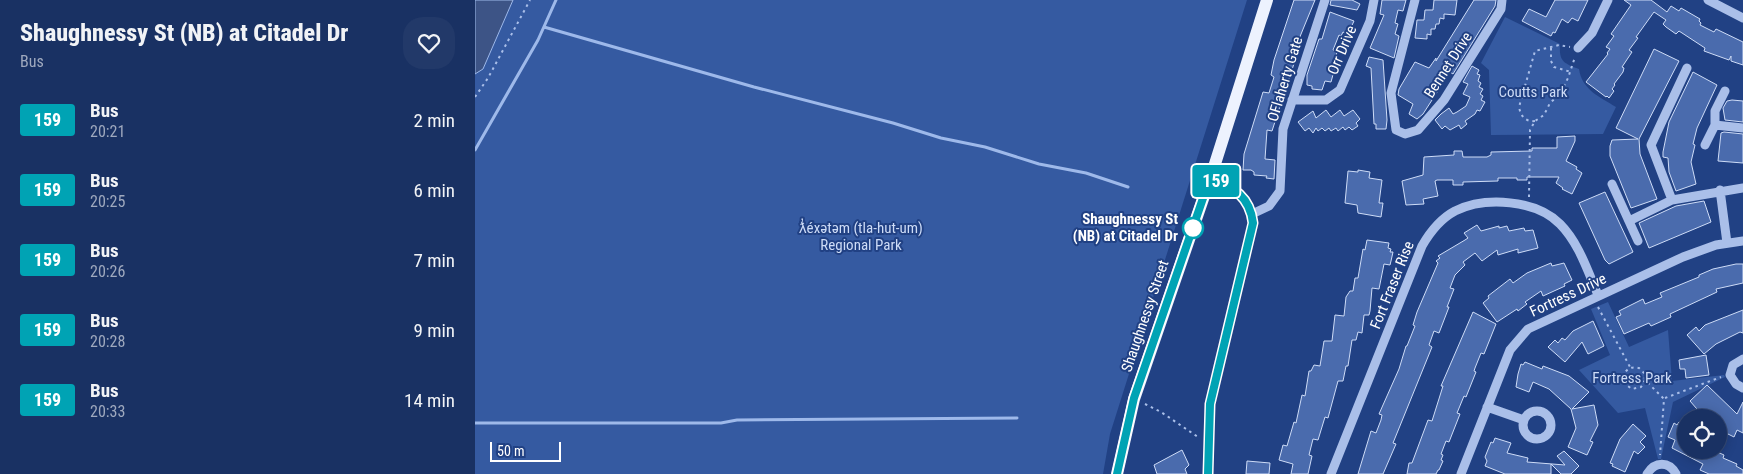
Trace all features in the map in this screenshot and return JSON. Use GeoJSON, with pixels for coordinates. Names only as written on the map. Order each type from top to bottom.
{"type":"FeatureCollection","features":[{"type":"Feature","properties":{"kind":"main road","name":"Shaughnessy Street"},"geometry":{"type":"LineString","coordinates":[[1117,474],[1134,398],[1210,178],[1267,0]]}},
{"type":"Feature","properties":{"kind":"street","name":"OFlaherty Gate"},"geometry":{"type":"LineString","coordinates":[[1252,214],[1269,206],[1280,191],[1283,129],[1325,0]]}},
{"type":"Feature","properties":{"kind":"street","name":"Orr Drive"},"geometry":{"type":"LineString","coordinates":[[1293,100],[1326,100],[1340,90],[1370,21],[1374,0]]}},
{"type":"Feature","properties":{"kind":"street","name":"Bennet Drive"},"geometry":{"type":"LineString","coordinates":[[1415,0],[1391,93],[1396,130],[1405,134],[1418,130],[1444,100],[1501,8],[1503,0]]}},
{"type":"Feature","properties":{"kind":"street"},"geometry":{"type":"LineString","coordinates":[[1578,48],[1592,33],[1608,0]]}},
{"type":"Feature","properties":{"kind":"street"},"geometry":{"type":"LineString","coordinates":[[1708,0],[1743,18]]}},
{"type":"Feature","properties":{"kind":"street"},"geometry":{"type":"LineString","coordinates":[[1672,200],[1651,145],[1687,68]]}},
{"type":"Feature","properties":{"kind":"street"},"geometry":{"type":"LineString","coordinates":[[1705,145],[1715,125],[1715,111],[1725,91]]}},
{"type":"Feature","properties":{"kind":"street"},"geometry":{"type":"LineString","coordinates":[[1715,125],[1743,128]]}},
{"type":"Feature","properties":{"kind":"street"},"geometry":{"type":"LineString","coordinates":[[1208,474],[1210,404],[1252,232],[1252,214],[1244,198],[1238,191],[1210,178]]}},
{"type":"Feature","properties":{"kind":"street"},"geometry":{"type":"LineString","coordinates":[[1612,184],[1638,241]]}},
{"type":"Feature","properties":{"kind":"street"},"geometry":{"type":"LineString","coordinates":[[1629,221],[1672,200],[1720,190],[1743,188]]}},
{"type":"Feature","properties":{"kind":"street"},"geometry":{"type":"LineString","coordinates":[[1720,190],[1727,243]]}},
{"type":"Feature","properties":{"kind":"street","name":"Fort Fraser Rise"},"geometry":{"type":"LineString","coordinates":[[1331,474],[1422,246],[1435,225],[1445,217],[1466,207],[1485,204],[1517,204],[1544,212],[1559,223],[1570,236],[1599,295]]}},
{"type":"Feature","properties":{"kind":"street","name":"Fortress Drive"},"geometry":{"type":"LineString","coordinates":[[1461,474],[1510,350],[1520,336],[1536,324],[1683,257],[1707,247],[1743,241]]}},
{"type":"Feature","properties":{"kind":"street"},"geometry":{"type":"LineString","coordinates":[[1743,359],[1733,365],[1731,374],[1737,384],[1743,388]]}},
{"type":"Feature","properties":{"kind":"street"},"geometry":{"type":"LineString","coordinates":[[1487,407],[1524,420]]}},
{"type":"Feature","properties":{"kind":"street"},"geometry":{"type":"LineString","coordinates":[[1647,474],[1653,466],[1663,464],[1672,468],[1676,474]]}},
{"type":"Feature","properties":{"kind":"path"},"geometry":{"type":"LineString","coordinates":[[475,97],[530,0]]}},
{"type":"Feature","properties":{"kind":"path"},"geometry":{"type":"LineString","coordinates":[[1529,198],[1531,191],[1530,132],[1535,121],[1542,116],[1549,104],[1559,95],[1571,72],[1578,48],[1559,45],[1535,51],[1519,103],[1519,110],[1523,118],[1528,121],[1535,121]]}},
{"type":"Feature","properties":{"kind":"path"},"geometry":{"type":"LineString","coordinates":[[1551,48],[1551,61],[1554,67],[1571,72]]}},
{"type":"Feature","properties":{"kind":"path"},"geometry":{"type":"LineString","coordinates":[[1597,305],[1630,368]]}},
{"type":"Feature","properties":{"kind":"path"},"geometry":{"type":"LineString","coordinates":[[1645,380],[1638,388],[1628,387],[1623,378],[1625,372],[1630,368],[1641,369],[1645,380],[1664,398]]}},
{"type":"Feature","properties":{"kind":"path"},"geometry":{"type":"LineString","coordinates":[[1664,398],[1698,384],[1731,374]]}},
{"type":"Feature","properties":{"kind":"path"},"geometry":{"type":"LineString","coordinates":[[1663,464],[1660,459],[1664,398]]}},
{"type":"Feature","properties":{"kind":"path"},"geometry":{"type":"LineString","coordinates":[[1145,404],[1161,412],[1198,438]]}},
{"type":"Feature","properties":{"kind":"green space","name":"ƛ̓éxətəm (tla-hut-um) Regional Park"},"geometry":{"type":"Polygon","coordinates":[[[511,0],[1247,0],[1110,434],[1103,474],[475,474],[475,63],[511,0]]]}},
{"type":"Feature","properties":{"kind":"green space","name":"Coutts Park"},"geometry":{"type":"Polygon","coordinates":[[[1505,17],[1560,44],[1560,54],[1563,61],[1579,69],[1588,88],[1616,107],[1603,134],[1491,135],[1489,70],[1481,63],[1505,17]]]}},
{"type":"Feature","properties":{"kind":"green space","name":"Fortress Park"},"geometry":{"type":"Polygon","coordinates":[[[1608,302],[1629,347],[1668,330],[1672,381],[1724,375],[1725,377],[1673,402],[1661,459],[1658,459],[1645,408],[1618,413],[1579,370],[1610,355],[1591,309],[1608,302]]]}},
{"type":"Feature","properties":{"kind":"shaded area"},"geometry":{"type":"Polygon","coordinates":[[[475,0],[513,0],[483,69],[475,74],[475,0]]]}},
{"type":"Feature","properties":{"kind":"building"},"geometry":{"type":"Polygon","coordinates":[[[1294,0],[1315,0],[1299,39],[1302,39],[1288,82],[1283,81],[1278,96],[1283,97],[1272,131],[1267,130],[1265,159],[1275,160],[1274,179],[1266,178],[1267,176],[1254,175],[1254,172],[1251,170],[1243,170],[1244,154],[1263,92],[1269,93],[1274,77],[1271,75],[1274,60],[1294,0]]]}},
{"type":"Feature","properties":{"kind":"building"},"geometry":{"type":"Polygon","coordinates":[[[1331,0],[1352,0],[1360,4],[1357,10],[1330,5],[1331,0]]]}},
{"type":"Feature","properties":{"kind":"building"},"geometry":{"type":"Polygon","coordinates":[[[1382,0],[1406,0],[1403,11],[1398,10],[1395,23],[1398,24],[1395,34],[1399,36],[1394,58],[1370,48],[1384,15],[1380,14],[1382,0]]]}},
{"type":"Feature","properties":{"kind":"building"},"geometry":{"type":"Polygon","coordinates":[[[1434,0],[1457,0],[1455,15],[1444,14],[1444,19],[1440,18],[1439,24],[1436,24],[1435,29],[1431,29],[1431,35],[1427,34],[1427,39],[1415,38],[1417,20],[1424,20],[1425,10],[1433,10],[1434,0]]]}},
{"type":"Feature","properties":{"kind":"building"},"geometry":{"type":"Polygon","coordinates":[[[1474,0],[1496,0],[1495,6],[1453,74],[1450,72],[1423,114],[1417,119],[1409,114],[1413,104],[1398,95],[1399,89],[1415,62],[1429,68],[1436,58],[1436,61],[1474,0]]]}},
{"type":"Feature","properties":{"kind":"building"},"geometry":{"type":"Polygon","coordinates":[[[1555,0],[1588,0],[1578,21],[1572,18],[1568,23],[1562,19],[1555,33],[1553,32],[1551,36],[1522,21],[1529,9],[1546,17],[1555,0]]]}},
{"type":"Feature","properties":{"kind":"building"},"geometry":{"type":"Polygon","coordinates":[[[1624,0],[1651,0],[1667,12],[1671,6],[1679,11],[1681,8],[1700,19],[1700,25],[1714,32],[1716,29],[1743,42],[1743,65],[1731,61],[1731,56],[1729,60],[1704,51],[1705,48],[1679,31],[1676,34],[1666,27],[1663,24],[1666,20],[1654,12],[1629,50],[1632,52],[1622,67],[1624,68],[1623,72],[1614,84],[1612,89],[1614,91],[1609,98],[1606,97],[1586,82],[1608,54],[1610,49],[1606,47],[1614,36],[1611,34],[1631,5],[1624,0]]]}},
{"type":"Feature","properties":{"kind":"building"},"geometry":{"type":"Polygon","coordinates":[[[1330,12],[1354,21],[1348,34],[1343,32],[1341,36],[1339,35],[1333,50],[1337,52],[1335,60],[1337,60],[1331,82],[1325,81],[1322,90],[1312,89],[1312,86],[1307,85],[1307,75],[1319,39],[1322,39],[1330,12]]]}},
{"type":"Feature","properties":{"kind":"building"},"geometry":{"type":"Polygon","coordinates":[[[1654,49],[1679,61],[1639,139],[1640,154],[1657,199],[1631,208],[1610,156],[1610,146],[1612,140],[1638,139],[1616,128],[1654,49]]]}},
{"type":"Feature","properties":{"kind":"building"},"geometry":{"type":"Polygon","coordinates":[[[1369,57],[1383,60],[1386,129],[1376,129],[1376,124],[1374,124],[1371,68],[1366,66],[1369,57]]]}},
{"type":"Feature","properties":{"kind":"building"},"geometry":{"type":"Polygon","coordinates":[[[1472,66],[1479,70],[1477,74],[1480,75],[1478,81],[1481,83],[1479,87],[1483,89],[1480,94],[1483,96],[1481,100],[1485,102],[1480,111],[1477,110],[1475,114],[1465,121],[1467,124],[1461,129],[1459,125],[1450,130],[1445,126],[1442,129],[1435,120],[1441,114],[1449,108],[1453,114],[1466,106],[1470,97],[1463,94],[1468,84],[1463,82],[1472,66]]]}},
{"type":"Feature","properties":{"kind":"building"},"geometry":{"type":"Polygon","coordinates":[[[1693,72],[1717,85],[1697,128],[1693,144],[1695,145],[1691,162],[1696,184],[1676,191],[1669,172],[1668,158],[1663,157],[1663,152],[1669,122],[1693,72]]]}},
{"type":"Feature","properties":{"kind":"building"},"geometry":{"type":"Polygon","coordinates":[[[1727,101],[1743,101],[1743,122],[1725,120],[1723,108],[1727,101]]]}},
{"type":"Feature","properties":{"kind":"building"},"geometry":{"type":"Polygon","coordinates":[[[1326,110],[1331,117],[1340,110],[1344,116],[1353,110],[1360,119],[1356,123],[1358,126],[1352,130],[1349,127],[1345,130],[1343,127],[1338,131],[1336,128],[1331,131],[1329,128],[1325,131],[1322,128],[1318,131],[1316,128],[1313,133],[1309,128],[1305,131],[1298,122],[1313,111],[1316,118],[1326,110]]]}},
{"type":"Feature","properties":{"kind":"building"},"geometry":{"type":"Polygon","coordinates":[[[1721,133],[1743,134],[1743,163],[1718,161],[1721,133]]]}},
{"type":"Feature","properties":{"kind":"building"},"geometry":{"type":"Polygon","coordinates":[[[1575,136],[1575,141],[1566,161],[1577,167],[1576,169],[1582,173],[1572,194],[1562,189],[1556,183],[1559,177],[1527,177],[1527,180],[1498,178],[1498,181],[1463,182],[1463,185],[1453,185],[1453,180],[1437,180],[1435,181],[1438,196],[1423,199],[1424,204],[1406,205],[1402,181],[1423,175],[1424,157],[1454,155],[1454,151],[1462,151],[1463,157],[1487,157],[1491,155],[1491,152],[1532,151],[1532,148],[1557,148],[1557,137],[1575,136]]]}},
{"type":"Feature","properties":{"kind":"building"},"geometry":{"type":"Polygon","coordinates":[[[1358,170],[1370,172],[1369,178],[1382,180],[1379,203],[1383,203],[1381,217],[1358,213],[1357,205],[1345,203],[1348,171],[1358,172],[1358,170]]]}},
{"type":"Feature","properties":{"kind":"building"},"geometry":{"type":"Polygon","coordinates":[[[1605,192],[1633,252],[1609,264],[1605,260],[1579,203],[1605,192]]]}},
{"type":"Feature","properties":{"kind":"building"},"geometry":{"type":"Polygon","coordinates":[[[1704,201],[1711,222],[1649,248],[1639,223],[1676,206],[1704,201]]]}},
{"type":"Feature","properties":{"kind":"building"},"geometry":{"type":"Polygon","coordinates":[[[1477,225],[1481,231],[1499,226],[1499,228],[1507,226],[1509,231],[1524,228],[1525,231],[1533,230],[1538,248],[1518,253],[1518,249],[1498,255],[1497,250],[1482,261],[1475,253],[1463,262],[1465,265],[1455,275],[1450,288],[1454,289],[1447,307],[1449,307],[1439,333],[1434,331],[1429,345],[1432,347],[1393,443],[1396,444],[1383,474],[1358,474],[1371,431],[1376,433],[1381,420],[1382,415],[1379,414],[1399,369],[1415,326],[1413,325],[1417,312],[1438,263],[1436,261],[1440,258],[1438,256],[1468,238],[1464,233],[1477,225]]]}},
{"type":"Feature","properties":{"kind":"building"},"geometry":{"type":"Polygon","coordinates":[[[1367,240],[1389,243],[1388,248],[1391,249],[1390,252],[1393,252],[1390,265],[1384,264],[1379,289],[1372,288],[1370,311],[1369,315],[1364,315],[1362,333],[1358,332],[1356,340],[1352,340],[1348,366],[1346,366],[1343,381],[1338,381],[1328,418],[1325,417],[1318,440],[1313,439],[1309,455],[1312,456],[1308,474],[1291,474],[1293,464],[1279,460],[1283,445],[1287,446],[1294,422],[1296,423],[1302,395],[1305,396],[1309,371],[1311,371],[1314,365],[1320,366],[1324,341],[1332,341],[1335,315],[1344,316],[1346,297],[1350,291],[1353,291],[1355,278],[1358,278],[1363,249],[1365,250],[1367,240]]]}},
{"type":"Feature","properties":{"kind":"building"},"geometry":{"type":"Polygon","coordinates":[[[1551,263],[1552,266],[1564,263],[1572,280],[1564,284],[1565,286],[1543,296],[1541,291],[1525,302],[1527,304],[1518,311],[1517,309],[1497,322],[1483,303],[1489,298],[1488,296],[1510,279],[1513,283],[1527,273],[1551,263]]]}},
{"type":"Feature","properties":{"kind":"building"},"geometry":{"type":"Polygon","coordinates":[[[1743,264],[1743,283],[1716,289],[1717,292],[1670,314],[1671,317],[1651,326],[1649,323],[1624,334],[1616,317],[1621,315],[1619,311],[1643,299],[1645,304],[1662,297],[1660,293],[1699,277],[1699,275],[1713,269],[1743,264]]]}},
{"type":"Feature","properties":{"kind":"building"},"geometry":{"type":"Polygon","coordinates":[[[1743,310],[1743,333],[1740,332],[1716,344],[1704,354],[1687,335],[1696,327],[1699,331],[1705,325],[1743,310]]]}},
{"type":"Feature","properties":{"kind":"building"},"geometry":{"type":"Polygon","coordinates":[[[1473,312],[1496,324],[1484,354],[1481,353],[1466,397],[1464,396],[1457,413],[1460,414],[1449,442],[1446,441],[1441,454],[1443,455],[1441,460],[1443,461],[1436,474],[1407,474],[1409,463],[1412,463],[1428,420],[1432,421],[1443,386],[1441,386],[1473,312]]]}},
{"type":"Feature","properties":{"kind":"building"},"geometry":{"type":"Polygon","coordinates":[[[1593,321],[1604,346],[1588,354],[1582,342],[1565,362],[1548,347],[1555,340],[1558,343],[1562,338],[1565,340],[1573,331],[1593,321]]]}},
{"type":"Feature","properties":{"kind":"building"},"geometry":{"type":"Polygon","coordinates":[[[1706,355],[1709,375],[1686,378],[1685,369],[1680,369],[1679,360],[1706,355]]]}},
{"type":"Feature","properties":{"kind":"building"},"geometry":{"type":"Polygon","coordinates":[[[1525,362],[1542,369],[1543,366],[1569,376],[1589,392],[1572,409],[1594,405],[1598,425],[1590,441],[1593,442],[1587,455],[1568,447],[1576,428],[1571,409],[1549,389],[1533,382],[1529,392],[1516,387],[1521,364],[1523,365],[1525,362]]]}},
{"type":"Feature","properties":{"kind":"building"},"geometry":{"type":"Polygon","coordinates":[[[1707,385],[1737,414],[1743,402],[1743,433],[1737,430],[1734,437],[1727,434],[1727,409],[1697,409],[1690,401],[1707,385]]]}},
{"type":"Feature","properties":{"kind":"building"},"geometry":{"type":"Polygon","coordinates":[[[1674,423],[1677,425],[1677,451],[1672,448],[1675,440],[1668,437],[1674,423]]]}},
{"type":"Feature","properties":{"kind":"building"},"geometry":{"type":"Polygon","coordinates":[[[1633,424],[1646,436],[1640,442],[1645,447],[1638,454],[1634,451],[1625,472],[1612,466],[1613,464],[1610,463],[1620,439],[1633,424]]]}},
{"type":"Feature","properties":{"kind":"building"},"geometry":{"type":"Polygon","coordinates":[[[1495,438],[1511,443],[1507,453],[1528,458],[1527,462],[1565,465],[1557,456],[1564,451],[1579,466],[1571,474],[1561,474],[1551,464],[1551,474],[1505,474],[1485,466],[1487,461],[1485,457],[1491,442],[1493,443],[1495,438]]]}},
{"type":"Feature","properties":{"kind":"building"},"geometry":{"type":"Polygon","coordinates":[[[1182,450],[1189,465],[1185,469],[1187,474],[1157,474],[1154,465],[1182,450]]]}},
{"type":"Feature","properties":{"kind":"building"},"geometry":{"type":"Polygon","coordinates":[[[1693,459],[1725,459],[1737,464],[1736,466],[1743,470],[1743,474],[1709,474],[1700,470],[1703,464],[1693,459]]]}},
{"type":"Feature","properties":{"kind":"building"},"geometry":{"type":"Polygon","coordinates":[[[1247,461],[1270,463],[1269,474],[1246,474],[1247,461]]]}},
{"type":"Feature","properties":{"kind":"waterway"},"geometry":{"type":"LineString","coordinates":[[475,150],[538,40],[556,0]]}},
{"type":"Feature","properties":{"kind":"waterway"},"geometry":{"type":"LineString","coordinates":[[544,27],[754,87],[893,123],[941,138],[985,147],[1039,164],[1086,173],[1128,187]]}},
{"type":"Feature","properties":{"kind":"waterway"},"geometry":{"type":"LineString","coordinates":[[475,423],[721,423],[737,420],[1017,418]]}},
{"type":"Feature","properties":{"kind":"bus line","name":"159"},"geometry":{"type":"LineString","coordinates":[[1117,474],[1134,398],[1210,178],[1238,191],[1249,207],[1253,223],[1210,404],[1208,474]]}},
{"type":"Feature","properties":{"kind":"place","name":"Shaughnessy St (NB) at Citadel Dr"},"geometry":{"type":"Point","coordinates":[1193,228]}}]}
